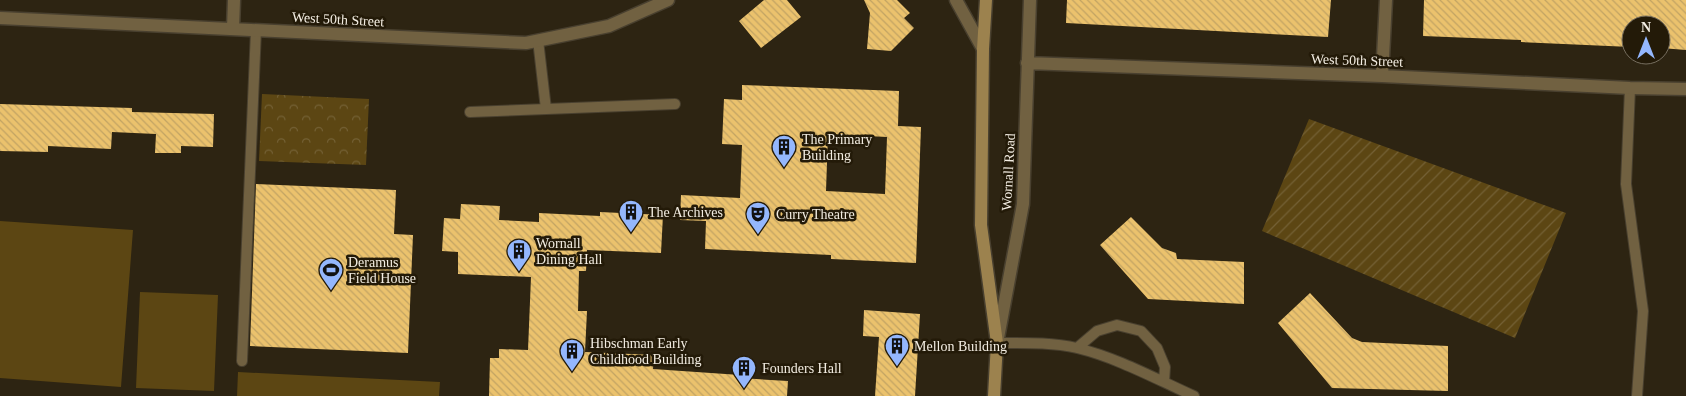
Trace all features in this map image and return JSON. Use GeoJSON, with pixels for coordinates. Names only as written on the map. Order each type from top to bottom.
{"type":"FeatureCollection","features":[{"type":"Feature","properties":{"kind":"main road","name":"Wornall Road"},"geometry":{"type":"LineString","coordinates":[[986,0],[983,48],[981,225],[997,343],[994,396]]}},
{"type":"Feature","properties":{"kind":"street"},"geometry":{"type":"LineString","coordinates":[[233,29],[234,0]]}},
{"type":"Feature","properties":{"kind":"street","name":"West 50th Street"},"geometry":{"type":"LineString","coordinates":[[0,18],[526,43],[609,26],[668,0]]}},
{"type":"Feature","properties":{"kind":"street"},"geometry":{"type":"LineString","coordinates":[[956,0],[983,48]]}},
{"type":"Feature","properties":{"kind":"street","name":"Wornall Road"},"geometry":{"type":"LineString","coordinates":[[997,343],[1023,204],[1030,0]]}},
{"type":"Feature","properties":{"kind":"street"},"geometry":{"type":"LineString","coordinates":[[1382,76],[1386,0]]}},
{"type":"Feature","properties":{"kind":"street","name":"West 50th Street"},"geometry":{"type":"LineString","coordinates":[[1027,63],[1686,89]]}},
{"type":"Feature","properties":{"kind":"lane"},"geometry":{"type":"LineString","coordinates":[[242,361],[256,30]]}},
{"type":"Feature","properties":{"kind":"lane"},"geometry":{"type":"LineString","coordinates":[[538,40],[546,109]]}},
{"type":"Feature","properties":{"kind":"lane"},"geometry":{"type":"LineString","coordinates":[[1630,88],[1626,184],[1643,311],[1637,396]]}},
{"type":"Feature","properties":{"kind":"lane"},"geometry":{"type":"LineString","coordinates":[[470,112],[675,104]]}},
{"type":"Feature","properties":{"kind":"lane"},"geometry":{"type":"LineString","coordinates":[[1076,348],[1097,332],[1117,325],[1141,331],[1157,348],[1165,367],[1164,382]]}},
{"type":"Feature","properties":{"kind":"lane"},"geometry":{"type":"LineString","coordinates":[[997,343],[1039,342],[1076,348],[1119,362],[1194,396]]}},
{"type":"Feature","properties":{"kind":"green space"},"geometry":{"type":"Polygon","coordinates":[[[262,94],[369,99],[366,165],[259,161],[262,94]]]}},
{"type":"Feature","properties":{"kind":"green space"},"geometry":{"type":"Polygon","coordinates":[[[1309,119],[1566,213],[1515,338],[1262,231],[1309,119]]]}},
{"type":"Feature","properties":{"kind":"green space"},"geometry":{"type":"Polygon","coordinates":[[[0,221],[133,230],[121,387],[0,378],[0,221]]]}},
{"type":"Feature","properties":{"kind":"green space"},"geometry":{"type":"Polygon","coordinates":[[[140,292],[218,295],[214,391],[136,388],[140,292]]]}},
{"type":"Feature","properties":{"kind":"green space"},"geometry":{"type":"Polygon","coordinates":[[[238,372],[440,382],[439,396],[237,396],[238,372]]]}},
{"type":"Feature","properties":{"kind":"building"},"geometry":{"type":"Polygon","coordinates":[[[764,0],[787,0],[801,17],[761,48],[739,21],[764,0]]]}},
{"type":"Feature","properties":{"kind":"building"},"geometry":{"type":"Polygon","coordinates":[[[864,0],[897,0],[910,13],[904,18],[914,28],[891,51],[867,49],[870,13],[864,0]]]}},
{"type":"Feature","properties":{"kind":"building"},"geometry":{"type":"Polygon","coordinates":[[[1067,0],[1331,0],[1328,37],[1066,23],[1067,0]]]}},
{"type":"Feature","properties":{"kind":"building"},"geometry":{"type":"Polygon","coordinates":[[[1424,0],[1686,0],[1686,50],[1671,49],[1671,15],[1621,15],[1621,47],[1423,36],[1424,0]]]}},
{"type":"Feature","properties":{"kind":"building","name":"The Primary Building"},"geometry":{"type":"Polygon","coordinates":[[[742,85],[899,91],[898,126],[921,127],[916,263],[831,259],[831,255],[705,249],[706,221],[680,220],[681,195],[740,198],[742,145],[722,144],[724,99],[742,100],[742,85]],[[828,134],[826,191],[885,194],[887,137],[828,134]]]}},
{"type":"Feature","properties":{"kind":"building"},"geometry":{"type":"Polygon","coordinates":[[[0,104],[132,108],[132,112],[214,114],[213,147],[181,146],[181,153],[155,153],[156,134],[112,132],[111,149],[48,146],[48,152],[0,151],[0,104]]]}},
{"type":"Feature","properties":{"kind":"building","name":"Deramus Field House"},"geometry":{"type":"Polygon","coordinates":[[[256,184],[396,190],[394,234],[413,235],[408,353],[250,346],[256,184]]]}},
{"type":"Feature","properties":{"kind":"building"},"geometry":{"type":"Polygon","coordinates":[[[461,204],[500,206],[499,220],[539,222],[539,213],[600,216],[600,212],[663,215],[661,253],[587,250],[586,271],[579,271],[578,311],[587,311],[585,352],[654,355],[653,369],[740,375],[740,378],[788,381],[787,396],[489,396],[490,358],[499,358],[499,349],[528,350],[531,277],[458,274],[458,252],[442,251],[444,218],[460,219],[461,204]]]}},
{"type":"Feature","properties":{"kind":"building"},"geometry":{"type":"Polygon","coordinates":[[[1131,217],[1162,248],[1176,253],[1177,259],[1244,262],[1244,304],[1148,299],[1100,245],[1131,217]]]}},
{"type":"Feature","properties":{"kind":"building"},"geometry":{"type":"Polygon","coordinates":[[[1310,293],[1352,338],[1362,342],[1448,346],[1448,391],[1332,388],[1278,323],[1310,293]]]}},
{"type":"Feature","properties":{"kind":"building","name":"Mellon Building"},"geometry":{"type":"Polygon","coordinates":[[[864,310],[920,314],[915,396],[875,396],[879,337],[863,336],[864,310]]]}},
{"type":"Feature","properties":{"kind":"place","name":"The Primary Building"},"geometry":{"type":"Point","coordinates":[784,168]}},
{"type":"Feature","properties":{"kind":"place","name":"The Archives"},"geometry":{"type":"Point","coordinates":[631,233]}},
{"type":"Feature","properties":{"kind":"place","name":"Curry Theatre"},"geometry":{"type":"Point","coordinates":[758,235]}},
{"type":"Feature","properties":{"kind":"place","name":"Wornall Dining Hall"},"geometry":{"type":"Point","coordinates":[519,272]}},
{"type":"Feature","properties":{"kind":"place","name":"Deramus Field House"},"geometry":{"type":"Point","coordinates":[331,291]}},
{"type":"Feature","properties":{"kind":"place","name":"Mellon Building"},"geometry":{"type":"Point","coordinates":[897,367]}},
{"type":"Feature","properties":{"kind":"place","name":"Hibschman Early Childhood Building"},"geometry":{"type":"Point","coordinates":[572,372]}},
{"type":"Feature","properties":{"kind":"place","name":"Founders Hall"},"geometry":{"type":"Point","coordinates":[744,389]}}]}
